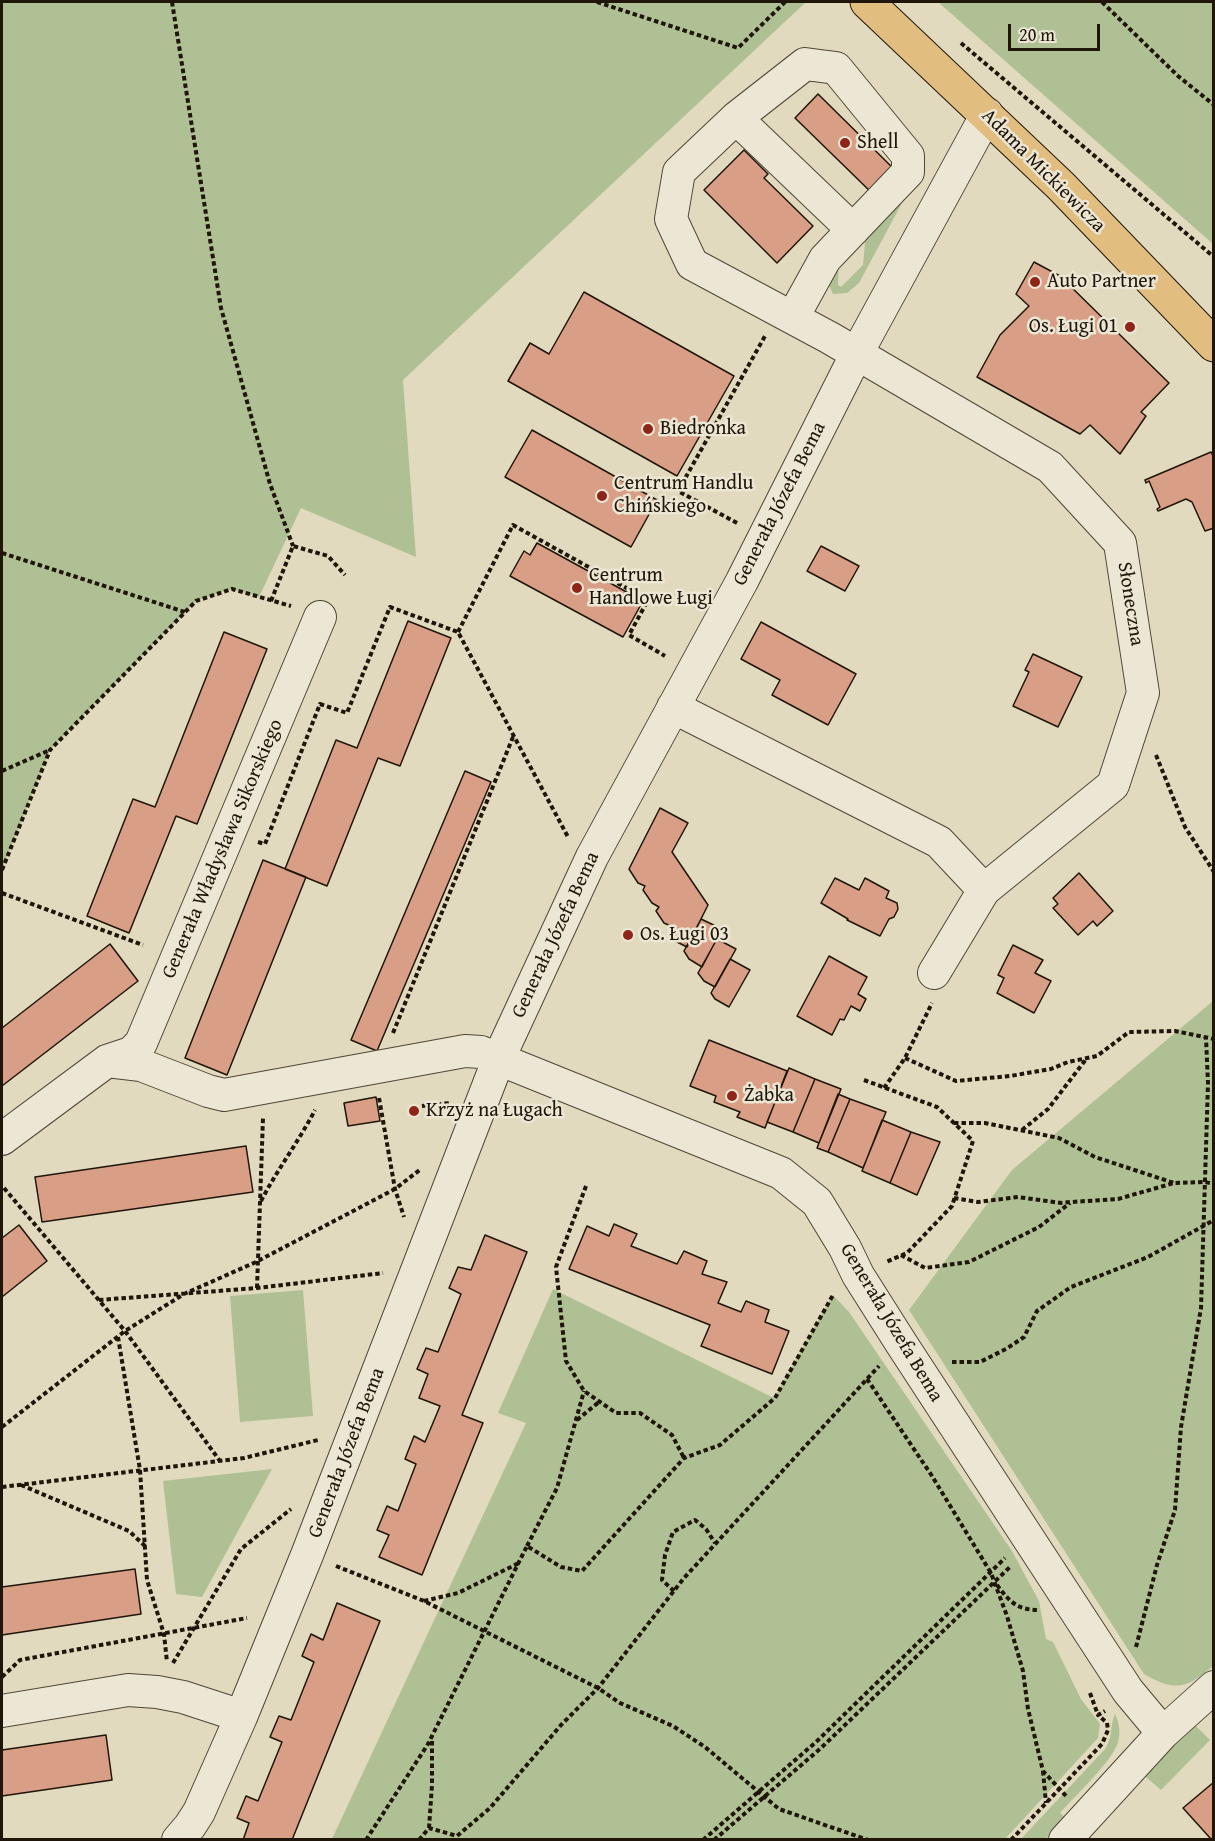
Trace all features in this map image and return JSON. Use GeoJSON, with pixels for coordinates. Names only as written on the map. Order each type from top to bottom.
{"type":"FeatureCollection","features":[{"type":"Feature","properties":{"kind":"main road","name":"Adama Mickiewicza"},"geometry":{"type":"LineString","coordinates":[[867,2],[1061,186],[1214,345]]}},
{"type":"Feature","properties":{"kind":"street","name":"Słoneczna"},"geometry":{"type":"LineString","coordinates":[[786,313],[825,259],[908,172],[908,156],[836,68],[805,64],[736,118],[679,172],[671,219],[692,264],[857,353],[1050,467],[1120,543],[1143,693],[1113,785],[984,890],[934,973]]}},
{"type":"Feature","properties":{"kind":"street","name":"Generała Józefa Bema"},"geometry":{"type":"LineString","coordinates":[[178,1839],[199,1812],[241,1717],[307,1555],[499,1058],[592,857],[764,538],[857,353],[987,114]]}},
{"type":"Feature","properties":{"kind":"street"},"geometry":{"type":"LineString","coordinates":[[736,118],[853,230]]}},
{"type":"Feature","properties":{"kind":"street","name":"Generała Władysława Sikorskiego"},"geometry":{"type":"LineString","coordinates":[[2,1139],[107,1061],[131,1053],[141,1043],[321,617]]}},
{"type":"Feature","properties":{"kind":"street"},"geometry":{"type":"LineString","coordinates":[[673,707],[939,842],[984,890]]}},
{"type":"Feature","properties":{"kind":"street"},"geometry":{"type":"LineString","coordinates":[[107,1061],[141,1065],[224,1095],[378,1078],[465,1051],[481,1052],[499,1058]]}},
{"type":"Feature","properties":{"kind":"street","name":"Generała Józefa Bema"},"geometry":{"type":"LineString","coordinates":[[499,1058],[781,1173],[817,1202],[905,1350],[1128,1691],[1163,1733]]}},
{"type":"Feature","properties":{"kind":"street"},"geometry":{"type":"LineString","coordinates":[[1065,1839],[1163,1733],[1214,1687]]}},
{"type":"Feature","properties":{"kind":"street"},"geometry":{"type":"LineString","coordinates":[[2,1711],[128,1690],[183,1697],[241,1717]]}},
{"type":"Feature","properties":{"kind":"path"},"geometry":{"type":"LineString","coordinates":[[172,2],[221,308],[270,484],[293,546],[271,601]]}},
{"type":"Feature","properties":{"kind":"path"},"geometry":{"type":"LineString","coordinates":[[597,2],[738,48],[785,2]]}},
{"type":"Feature","properties":{"kind":"path"},"geometry":{"type":"LineString","coordinates":[[1102,2],[1179,76],[1214,105]]}},
{"type":"Feature","properties":{"kind":"path"},"geometry":{"type":"LineString","coordinates":[[958,40],[1214,257]]}},
{"type":"Feature","properties":{"kind":"path"},"geometry":{"type":"LineString","coordinates":[[764,538],[678,491],[786,313]]}},
{"type":"Feature","properties":{"kind":"path"},"geometry":{"type":"LineString","coordinates":[[458,632],[513,525],[648,600],[629,635],[673,661]]}},
{"type":"Feature","properties":{"kind":"path"},"geometry":{"type":"LineString","coordinates":[[293,546],[328,556],[345,575]]}},
{"type":"Feature","properties":{"kind":"path"},"geometry":{"type":"LineString","coordinates":[[2,553],[185,612]]}},
{"type":"Feature","properties":{"kind":"path"},"geometry":{"type":"LineString","coordinates":[[2,771],[50,750],[196,601],[232,589],[321,617]]}},
{"type":"Feature","properties":{"kind":"path"},"geometry":{"type":"LineString","coordinates":[[250,838],[265,844],[321,704],[347,713],[390,607],[458,632],[573,847],[592,857]]}},
{"type":"Feature","properties":{"kind":"path"},"geometry":{"type":"LineString","coordinates":[[408,1227],[395,1189],[378,1078],[514,736]]}},
{"type":"Feature","properties":{"kind":"path"},"geometry":{"type":"LineString","coordinates":[[2,870],[50,750]]}},
{"type":"Feature","properties":{"kind":"path"},"geometry":{"type":"LineString","coordinates":[[1155,752],[1185,827],[1214,872]]}},
{"type":"Feature","properties":{"kind":"path"},"geometry":{"type":"LineString","coordinates":[[2,893],[143,945]]}},
{"type":"Feature","properties":{"kind":"path"},"geometry":{"type":"LineString","coordinates":[[884,1088],[905,1058],[933,1001],[934,973]]}},
{"type":"Feature","properties":{"kind":"path"},"geometry":{"type":"LineString","coordinates":[[905,1058],[956,1081],[1010,1076],[1051,1069],[1097,1056],[1129,1032],[1175,1031],[1214,1039]]}},
{"type":"Feature","properties":{"kind":"path"},"geometry":{"type":"LineString","coordinates":[[1136,1649],[1157,1565],[1175,1510],[1182,1427],[1202,1308],[1208,1083],[1206,1038]]}},
{"type":"Feature","properties":{"kind":"path"},"geometry":{"type":"LineString","coordinates":[[1022,1131],[1048,1109],[1088,1058]]}},
{"type":"Feature","properties":{"kind":"path"},"geometry":{"type":"LineString","coordinates":[[527,1546],[561,1567],[582,1571],[684,1458],[720,1445],[775,1398],[833,1295],[854,1265],[907,1253],[952,1206],[973,1141],[937,1107],[864,1080]]}},
{"type":"Feature","properties":{"kind":"path"},"geometry":{"type":"LineString","coordinates":[[422,1106],[455,1102]]}},
{"type":"Feature","properties":{"kind":"path"},"geometry":{"type":"LineString","coordinates":[[259,1205],[272,1179],[304,1131],[316,1106]]}},
{"type":"Feature","properties":{"kind":"path"},"geometry":{"type":"LineString","coordinates":[[256,1288],[263,1108]]}},
{"type":"Feature","properties":{"kind":"path"},"geometry":{"type":"LineString","coordinates":[[953,1122],[985,1123],[1059,1138],[1095,1157],[1174,1183]]}},
{"type":"Feature","properties":{"kind":"path"},"geometry":{"type":"LineString","coordinates":[[2,1427],[125,1331],[184,1294],[256,1262],[395,1189],[428,1164]]}},
{"type":"Feature","properties":{"kind":"path"},"geometry":{"type":"LineString","coordinates":[[954,1198],[978,1202],[1018,1197],[1060,1203],[1118,1199],[1174,1183],[1214,1184]]}},
{"type":"Feature","properties":{"kind":"path"},"geometry":{"type":"LineString","coordinates":[[586,1186],[556,1267],[566,1361],[584,1391],[616,1413],[640,1413],[648,1418],[672,1435],[684,1458]]}},
{"type":"Feature","properties":{"kind":"path"},"geometry":{"type":"LineString","coordinates":[[4,1188],[125,1331],[220,1461]]}},
{"type":"Feature","properties":{"kind":"path"},"geometry":{"type":"LineString","coordinates":[[901,1255],[925,1268],[969,1262],[1039,1227],[1071,1202]]}},
{"type":"Feature","properties":{"kind":"path"},"geometry":{"type":"LineString","coordinates":[[429,1828],[457,1836],[490,1809],[561,1725],[598,1688],[674,1591],[867,1379],[905,1350],[958,1363],[980,1362],[1024,1337],[1037,1311],[1071,1287],[1148,1257],[1214,1220]]}},
{"type":"Feature","properties":{"kind":"path"},"geometry":{"type":"LineString","coordinates":[[99,1300],[256,1288],[384,1273]]}},
{"type":"Feature","properties":{"kind":"path"},"geometry":{"type":"LineString","coordinates":[[118,1337],[140,1470],[147,1580],[164,1634],[168,1671],[241,1549],[293,1507]]}},
{"type":"Feature","properties":{"kind":"path"},"geometry":{"type":"LineString","coordinates":[[867,1379],[932,1476],[991,1574],[1007,1616],[1023,1671],[1028,1709],[1043,1771],[1046,1803]]}},
{"type":"Feature","properties":{"kind":"path"},"geometry":{"type":"LineString","coordinates":[[366,1839],[432,1736],[557,1488],[584,1391]]}},
{"type":"Feature","properties":{"kind":"path"},"geometry":{"type":"LineString","coordinates":[[576,1420],[600,1402]]}},
{"type":"Feature","properties":{"kind":"path"},"geometry":{"type":"LineString","coordinates":[[2,1487],[244,1458],[324,1438]]}},
{"type":"Feature","properties":{"kind":"path"},"geometry":{"type":"LineString","coordinates":[[20,1485],[129,1531],[145,1546]]}},
{"type":"Feature","properties":{"kind":"path"},"geometry":{"type":"LineString","coordinates":[[674,1591],[662,1580],[664,1555],[673,1532],[695,1520],[706,1529],[716,1544]]}},
{"type":"Feature","properties":{"kind":"path"},"geometry":{"type":"LineString","coordinates":[[703,1839],[816,1742],[991,1574],[1012,1551]]}},
{"type":"Feature","properties":{"kind":"path"},"geometry":{"type":"LineString","coordinates":[[307,1555],[424,1601],[598,1688],[620,1703],[673,1726],[705,1747],[779,1809],[868,1839]]}},
{"type":"Feature","properties":{"kind":"path"},"geometry":{"type":"LineString","coordinates":[[714,1839],[821,1748],[1017,1560]]}},
{"type":"Feature","properties":{"kind":"path"},"geometry":{"type":"LineString","coordinates":[[424,1601],[458,1593],[519,1562]]}},
{"type":"Feature","properties":{"kind":"path"},"geometry":{"type":"LineString","coordinates":[[994,1582],[1011,1602],[1025,1610],[1039,1610],[1045,1620]]}},
{"type":"Feature","properties":{"kind":"path"},"geometry":{"type":"LineString","coordinates":[[2,1677],[20,1660],[258,1616]]}},
{"type":"Feature","properties":{"kind":"path"},"geometry":{"type":"LineString","coordinates":[[1011,1839],[1102,1744],[1108,1730],[1107,1723],[1094,1709],[1089,1688]]}},
{"type":"Feature","properties":{"kind":"path"},"geometry":{"type":"LineString","coordinates":[[1098,1715],[1107,1710]]}},
{"type":"Feature","properties":{"kind":"path"},"geometry":{"type":"LineString","coordinates":[[419,1839],[429,1828],[432,1736]]}},
{"type":"Feature","properties":{"kind":"path"},"geometry":{"type":"LineString","coordinates":[[1043,1771],[1071,1801]]}},
{"type":"Feature","properties":{"kind":"green space"},"geometry":{"type":"Polygon","coordinates":[[[2,2],[806,2],[403,380],[416,557],[301,508],[259,597],[232,589],[196,601],[50,750],[2,870],[2,2]]]}},
{"type":"Feature","properties":{"kind":"green space"},"geometry":{"type":"Polygon","coordinates":[[[938,2],[1213,2],[1213,244],[938,2]]]}},
{"type":"Feature","properties":{"kind":"green space"},"geometry":{"type":"Polygon","coordinates":[[[897,200],[902,203],[859,283],[847,293],[833,294],[829,285],[829,272],[839,262],[838,285],[841,287],[863,265],[866,232],[897,200]]]}},
{"type":"Feature","properties":{"kind":"green space"},"geometry":{"type":"Polygon","coordinates":[[[1213,1001],[1214,1665],[1188,1683],[1173,1685],[1164,1684],[1144,1674],[909,1310],[1012,1170],[1213,1001]]]}},
{"type":"Feature","properties":{"kind":"green space"},"geometry":{"type":"Polygon","coordinates":[[[553,1289],[774,1398],[833,1295],[849,1312],[1012,1551],[1039,1601],[1046,1639],[1053,1642],[1081,1699],[1100,1724],[1098,1738],[1005,1839],[332,1839],[526,1423],[498,1413],[553,1289]]]}},
{"type":"Feature","properties":{"kind":"green space"},"geometry":{"type":"Polygon","coordinates":[[[303,1290],[313,1416],[240,1422],[230,1296],[303,1290]]]}},
{"type":"Feature","properties":{"kind":"green space"},"geometry":{"type":"Polygon","coordinates":[[[272,1469],[202,1597],[176,1594],[163,1481],[272,1469]]]}},
{"type":"Feature","properties":{"kind":"green space"},"geometry":{"type":"Polygon","coordinates":[[[1115,1714],[1119,1733],[1116,1747],[1103,1767],[1060,1813],[1066,1818],[1046,1839],[1020,1840],[1105,1749],[1110,1740],[1115,1714]]]}},
{"type":"Feature","properties":{"kind":"green space"},"geometry":{"type":"Polygon","coordinates":[[[1191,1726],[1196,1726],[1210,1740],[1161,1790],[1146,1777],[1146,1772],[1191,1726]]]}},
{"type":"Feature","properties":{"kind":"building"},"geometry":{"type":"Polygon","coordinates":[[[818,94],[898,173],[875,196],[795,118],[818,94]]]}},
{"type":"Feature","properties":{"kind":"building"},"geometry":{"type":"Polygon","coordinates":[[[744,150],[768,174],[764,178],[813,226],[777,263],[704,190],[744,150]]]}},
{"type":"Feature","properties":{"kind":"building"},"geometry":{"type":"Polygon","coordinates":[[[1034,262],[1060,276],[1169,383],[1141,412],[1146,416],[1120,454],[1090,425],[1080,434],[977,377],[1000,335],[1029,306],[1016,294],[1034,262]]]}},
{"type":"Feature","properties":{"kind":"building","name":"Biedronka"},"geometry":{"type":"Polygon","coordinates":[[[584,292],[734,376],[677,476],[508,381],[530,343],[549,354],[584,292]]]}},
{"type":"Feature","properties":{"kind":"building"},"geometry":{"type":"Polygon","coordinates":[[[532,430],[657,500],[631,547],[505,477],[532,430]]]}},
{"type":"Feature","properties":{"kind":"building"},"geometry":{"type":"Polygon","coordinates":[[[1211,452],[1214,458],[1214,528],[1205,531],[1192,502],[1186,499],[1158,511],[1160,507],[1149,481],[1146,483],[1145,480],[1211,452]]]}},
{"type":"Feature","properties":{"kind":"building","name":"Centrum Handlowe Ługi"},"geometry":{"type":"Polygon","coordinates":[[[537,543],[643,601],[623,637],[510,576],[524,551],[530,555],[537,543]]]}},
{"type":"Feature","properties":{"kind":"building"},"geometry":{"type":"Polygon","coordinates":[[[821,546],[859,566],[845,591],[807,571],[821,546]]]}},
{"type":"Feature","properties":{"kind":"building"},"geometry":{"type":"Polygon","coordinates":[[[408,621],[451,638],[400,766],[378,758],[327,886],[285,869],[336,740],[357,748],[408,621]]]}},
{"type":"Feature","properties":{"kind":"building"},"geometry":{"type":"Polygon","coordinates":[[[761,622],[856,674],[828,725],[772,695],[780,680],[741,659],[761,622]]]}},
{"type":"Feature","properties":{"kind":"building"},"geometry":{"type":"Polygon","coordinates":[[[224,632],[267,649],[197,824],[176,816],[129,933],[87,916],[133,799],[155,807],[224,632]]]}},
{"type":"Feature","properties":{"kind":"building"},"geometry":{"type":"Polygon","coordinates":[[[1033,654],[1082,677],[1058,727],[1013,706],[1029,672],[1025,670],[1033,654]]]}},
{"type":"Feature","properties":{"kind":"building"},"geometry":{"type":"Polygon","coordinates":[[[465,771],[491,782],[377,1051],[351,1040],[465,771]]]}},
{"type":"Feature","properties":{"kind":"building"},"geometry":{"type":"Polygon","coordinates":[[[660,808],[688,823],[672,852],[708,905],[687,947],[677,942],[670,932],[673,927],[664,923],[656,911],[659,907],[652,903],[643,890],[645,886],[638,883],[629,869],[660,808]]]}},
{"type":"Feature","properties":{"kind":"building"},"geometry":{"type":"Polygon","coordinates":[[[263,860],[306,877],[227,1075],[185,1058],[263,860]]]}},
{"type":"Feature","properties":{"kind":"building"},"geometry":{"type":"Polygon","coordinates":[[[1079,873],[1113,911],[1097,926],[1093,921],[1078,935],[1053,908],[1058,904],[1053,898],[1079,873]]]}},
{"type":"Feature","properties":{"kind":"building"},"geometry":{"type":"Polygon","coordinates":[[[835,878],[859,890],[865,878],[889,891],[886,898],[897,903],[898,909],[894,917],[889,919],[880,936],[847,920],[821,903],[835,878]]]}},
{"type":"Feature","properties":{"kind":"building"},"geometry":{"type":"Polygon","coordinates":[[[701,919],[722,929],[702,967],[689,959],[684,951],[701,919]]]}},
{"type":"Feature","properties":{"kind":"building"},"geometry":{"type":"Polygon","coordinates":[[[717,939],[736,949],[715,987],[704,981],[698,973],[717,939]]]}},
{"type":"Feature","properties":{"kind":"building"},"geometry":{"type":"Polygon","coordinates":[[[110,944],[138,981],[2,1086],[2,1028],[110,944]]]}},
{"type":"Feature","properties":{"kind":"building"},"geometry":{"type":"Polygon","coordinates":[[[1013,945],[1043,960],[1035,973],[1051,981],[1034,1013],[997,993],[1004,978],[998,975],[1013,945]]]}},
{"type":"Feature","properties":{"kind":"building"},"geometry":{"type":"Polygon","coordinates":[[[829,956],[867,977],[858,994],[866,999],[860,1011],[851,1006],[844,1020],[840,1019],[832,1035],[797,1016],[829,956]]]}},
{"type":"Feature","properties":{"kind":"building"},"geometry":{"type":"Polygon","coordinates":[[[730,959],[750,970],[729,1007],[715,999],[711,993],[730,959]]]}},
{"type":"Feature","properties":{"kind":"building"},"geometry":{"type":"Polygon","coordinates":[[[709,1040],[787,1071],[765,1128],[737,1117],[740,1112],[714,1102],[716,1096],[690,1086],[709,1040]]]}},
{"type":"Feature","properties":{"kind":"building"},"geometry":{"type":"Polygon","coordinates":[[[789,1068],[815,1079],[793,1132],[767,1122],[789,1068]]]}},
{"type":"Feature","properties":{"kind":"building"},"geometry":{"type":"Polygon","coordinates":[[[815,1079],[841,1089],[819,1143],[793,1132],[815,1079]]]}},
{"type":"Feature","properties":{"kind":"building"},"geometry":{"type":"Polygon","coordinates":[[[838,1094],[850,1099],[828,1152],[817,1148],[838,1094]]]}},
{"type":"Feature","properties":{"kind":"building"},"geometry":{"type":"Polygon","coordinates":[[[376,1097],[380,1121],[348,1126],[344,1103],[376,1097]]]}},
{"type":"Feature","properties":{"kind":"building"},"geometry":{"type":"Polygon","coordinates":[[[850,1099],[886,1112],[863,1168],[828,1152],[850,1099]]]}},
{"type":"Feature","properties":{"kind":"building"},"geometry":{"type":"Polygon","coordinates":[[[882,1120],[911,1132],[890,1183],[862,1171],[882,1120]]]}},
{"type":"Feature","properties":{"kind":"building"},"geometry":{"type":"Polygon","coordinates":[[[911,1132],[940,1142],[917,1195],[890,1183],[911,1132]]]}},
{"type":"Feature","properties":{"kind":"building"},"geometry":{"type":"Polygon","coordinates":[[[246,1146],[253,1192],[42,1222],[35,1177],[246,1146]]]}},
{"type":"Feature","properties":{"kind":"building"},"geometry":{"type":"Polygon","coordinates":[[[614,1224],[637,1234],[631,1246],[677,1264],[684,1251],[707,1261],[702,1274],[727,1282],[718,1303],[741,1312],[746,1301],[769,1310],[765,1322],[789,1331],[772,1374],[701,1346],[710,1325],[569,1269],[587,1226],[609,1236],[614,1224]]]}},
{"type":"Feature","properties":{"kind":"building"},"geometry":{"type":"Polygon","coordinates":[[[19,1225],[47,1261],[2,1297],[2,1238],[19,1225]]]}},
{"type":"Feature","properties":{"kind":"building"},"geometry":{"type":"Polygon","coordinates":[[[485,1235],[527,1252],[462,1415],[483,1423],[422,1575],[379,1557],[389,1535],[377,1530],[387,1506],[398,1511],[416,1464],[405,1459],[414,1436],[425,1442],[440,1406],[419,1398],[428,1374],[417,1369],[426,1348],[438,1352],[461,1294],[449,1288],[458,1267],[471,1270],[485,1235]]]}},
{"type":"Feature","properties":{"kind":"building"},"geometry":{"type":"Polygon","coordinates":[[[135,1569],[141,1614],[2,1635],[2,1587],[135,1569]]]}},
{"type":"Feature","properties":{"kind":"building"},"geometry":{"type":"Polygon","coordinates":[[[337,1603],[380,1621],[292,1840],[243,1840],[249,1823],[237,1818],[246,1796],[258,1801],[282,1742],[270,1737],[279,1716],[291,1720],[314,1662],[302,1656],[311,1634],[323,1640],[337,1603]]]}},
{"type":"Feature","properties":{"kind":"building"},"geometry":{"type":"Polygon","coordinates":[[[106,1735],[112,1780],[2,1796],[2,1750],[106,1735]]]}},
{"type":"Feature","properties":{"kind":"building"},"geometry":{"type":"Polygon","coordinates":[[[1214,1782],[1214,1837],[1211,1839],[1183,1808],[1214,1782]]]}},
{"type":"Feature","properties":{"kind":"place","name":"Shell"},"geometry":{"type":"Point","coordinates":[845,143]}},
{"type":"Feature","properties":{"kind":"place","name":"Auto Partner"},"geometry":{"type":"Point","coordinates":[1035,282]}},
{"type":"Feature","properties":{"kind":"place","name":"Os. Ługi 01"},"geometry":{"type":"Point","coordinates":[1130,327]}},
{"type":"Feature","properties":{"kind":"place","name":"Biedronka"},"geometry":{"type":"Point","coordinates":[648,429]}},
{"type":"Feature","properties":{"kind":"place","name":"Centrum Handlu Chińskiego"},"geometry":{"type":"Point","coordinates":[602,496]}},
{"type":"Feature","properties":{"kind":"place","name":"Centrum Handlowe Ługi"},"geometry":{"type":"Point","coordinates":[577,588]}},
{"type":"Feature","properties":{"kind":"place","name":"Os. Ługi 03"},"geometry":{"type":"Point","coordinates":[628,935]}},
{"type":"Feature","properties":{"kind":"place","name":"Żabka"},"geometry":{"type":"Point","coordinates":[732,1096]}},
{"type":"Feature","properties":{"kind":"place","name":"Krzyż na Ługach"},"geometry":{"type":"Point","coordinates":[414,1111]}}]}
